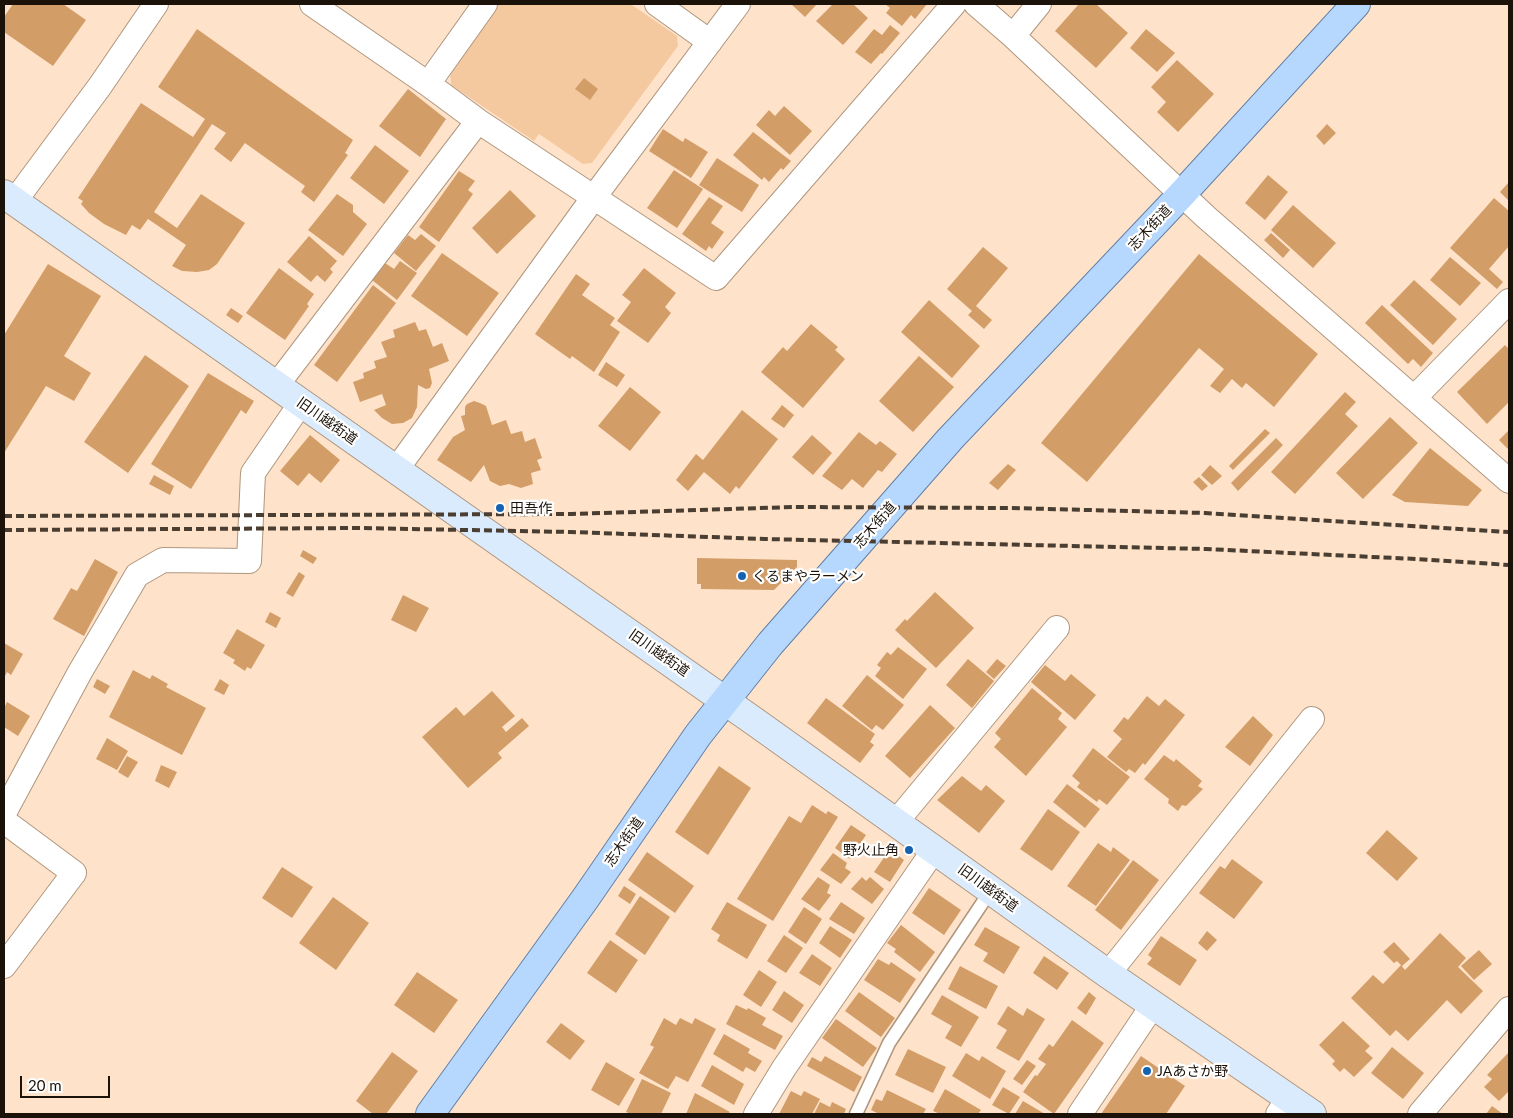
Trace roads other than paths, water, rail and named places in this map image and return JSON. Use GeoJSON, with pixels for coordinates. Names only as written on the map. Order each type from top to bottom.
{"type":"FeatureCollection","features":[{"type":"Feature","properties":{"kind":"main road","name":"志木街道"},"geometry":{"type":"LineString","coordinates":[[430,1114],[585,899],[698,735],[770,644],[950,439],[1181,195],[1356,4]]}},
{"type":"Feature","properties":{"kind":"main road","name":"旧川越街道"},"geometry":{"type":"LineString","coordinates":[[9,198],[726,701],[1154,1005],[1284,1106],[1312,1114]]}},
{"type":"Feature","properties":{"kind":"street"},"geometry":{"type":"LineString","coordinates":[[9,198],[100,86],[156,4]]}},
{"type":"Feature","properties":{"kind":"street"},"geometry":{"type":"LineString","coordinates":[[312,4],[478,121],[716,278],[954,4]]}},
{"type":"Feature","properties":{"kind":"street"},"geometry":{"type":"LineString","coordinates":[[428,84],[485,4]]}},
{"type":"Feature","properties":{"kind":"street"},"geometry":{"type":"LineString","coordinates":[[657,4],[710,42]]}},
{"type":"Feature","properties":{"kind":"street"},"geometry":{"type":"LineString","coordinates":[[396,470],[594,197],[738,4]]}},
{"type":"Feature","properties":{"kind":"street"},"geometry":{"type":"LineString","coordinates":[[976,4],[1013,36],[1181,195],[1509,481]]}},
{"type":"Feature","properties":{"kind":"street"},"geometry":{"type":"LineString","coordinates":[[1013,36],[1039,4]]}},
{"type":"Feature","properties":{"kind":"street"},"geometry":{"type":"LineString","coordinates":[[276,386],[478,121]]}},
{"type":"Feature","properties":{"kind":"street"},"geometry":{"type":"LineString","coordinates":[[1414,398],[1509,301]]}},
{"type":"Feature","properties":{"kind":"street"},"geometry":{"type":"LineString","coordinates":[[4,813],[80,672],[137,575],[163,560],[249,562],[253,473],[301,403]]}},
{"type":"Feature","properties":{"kind":"street"},"geometry":{"type":"LineString","coordinates":[[896,822],[1057,628]]}},
{"type":"Feature","properties":{"kind":"street"},"geometry":{"type":"LineString","coordinates":[[1108,974],[1312,719]]}},
{"type":"Feature","properties":{"kind":"street"},"geometry":{"type":"LineString","coordinates":[[4,821],[74,874],[4,966]]}},
{"type":"Feature","properties":{"kind":"street"},"geometry":{"type":"LineString","coordinates":[[756,1114],[784,1068],[934,850]]}},
{"type":"Feature","properties":{"kind":"street"},"geometry":{"type":"LineString","coordinates":[[1080,1114],[1154,1005]]}},
{"type":"Feature","properties":{"kind":"street"},"geometry":{"type":"LineString","coordinates":[[1420,1114],[1509,1010]]}},
{"type":"Feature","properties":{"kind":"lane"},"geometry":{"type":"LineString","coordinates":[[856,1114],[889,1043],[991,890]]}},
{"type":"Feature","properties":{"kind":"railway"},"geometry":{"type":"LineString","coordinates":[[4,516],[572,514],[793,507],[1011,508],[1205,513],[1509,532]]}},
{"type":"Feature","properties":{"kind":"railway"},"geometry":{"type":"LineString","coordinates":[[4,530],[360,528],[571,532],[765,539],[1206,549],[1509,565]]}},
{"type":"Feature","properties":{"kind":"place","name":"田吾作"},"geometry":{"type":"Point","coordinates":[500,508]}},
{"type":"Feature","properties":{"kind":"place","name":"くるまやラーメン"},"geometry":{"type":"Point","coordinates":[742,576]}},
{"type":"Feature","properties":{"kind":"place","name":"野火止角"},"geometry":{"type":"Point","coordinates":[909,850]}},
{"type":"Feature","properties":{"kind":"place","name":"JAあさか野"},"geometry":{"type":"Point","coordinates":[1147,1071]}}]}
